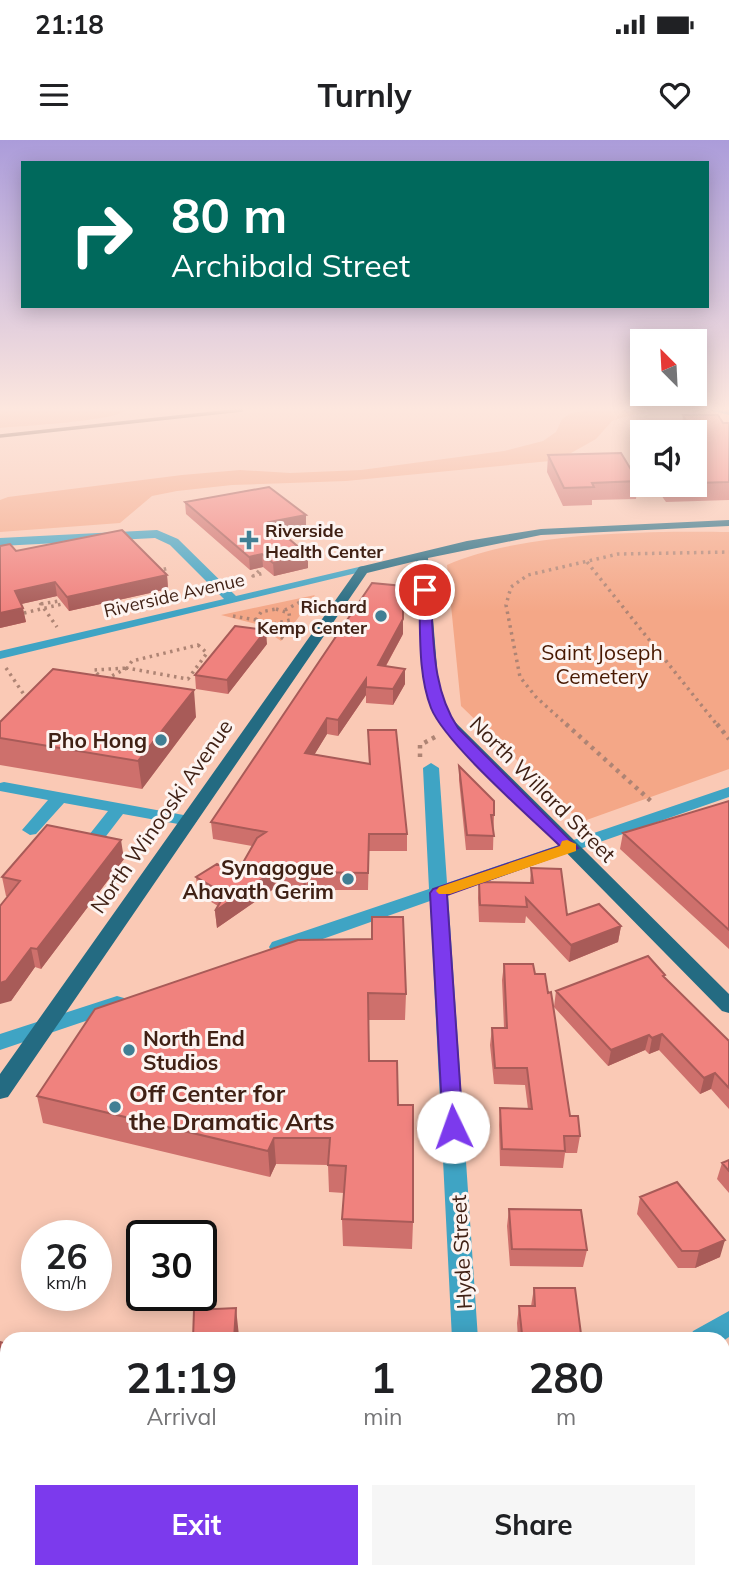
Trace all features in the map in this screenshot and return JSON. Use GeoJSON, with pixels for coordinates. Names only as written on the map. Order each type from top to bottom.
{"type":"FeatureCollection","features":[{"type":"Feature","properties":{"kind":"main road","name":"Riverside Avenue"},"geometry":{"type":"LineString","coordinates":[[363,570],[490,540],[541,532],[729,523]]}},
{"type":"Feature","properties":{"kind":"main road","name":"North Willard Street"},"geometry":{"type":"LineString","coordinates":[[422,556],[433,694],[452,731],[729,1006]]}},
{"type":"Feature","properties":{"kind":"main road","name":"North Winooski Avenue"},"geometry":{"type":"LineString","coordinates":[[0,1091],[363,570]]}},
{"type":"Feature","properties":{"kind":"street"},"geometry":{"type":"LineString","coordinates":[[0,542],[157,534],[174,542],[232,599]]}},
{"type":"Feature","properties":{"kind":"street","name":"Riverside Avenue"},"geometry":{"type":"LineString","coordinates":[[3,661],[232,599],[363,570]]}},
{"type":"Feature","properties":{"kind":"street","name":"Hyde Street"},"geometry":{"type":"LineString","coordinates":[[431,768],[465,1332]]}},
{"type":"Feature","properties":{"kind":"street"},"geometry":{"type":"LineString","coordinates":[[4,787],[189,821]]}},
{"type":"Feature","properties":{"kind":"street"},"geometry":{"type":"LineString","coordinates":[[268,951],[729,792]]}},
{"type":"Feature","properties":{"kind":"street"},"geometry":{"type":"LineString","coordinates":[[30,830],[60,797]]}},
{"type":"Feature","properties":{"kind":"street"},"geometry":{"type":"LineString","coordinates":[[94,841],[119,808]]}},
{"type":"Feature","properties":{"kind":"street"},"geometry":{"type":"LineString","coordinates":[[0,1042],[136,996]]}},
{"type":"Feature","properties":{"kind":"path"},"geometry":{"type":"LineString","coordinates":[[666,814],[536,697],[520,677],[515,640],[506,605],[511,587],[528,575],[618,554],[729,552]]}},
{"type":"Feature","properties":{"kind":"path"},"geometry":{"type":"LineString","coordinates":[[587,562],[729,739]]}},
{"type":"Feature","properties":{"kind":"path"},"geometry":{"type":"LineString","coordinates":[[145,573],[169,568]]}},
{"type":"Feature","properties":{"kind":"path"},"geometry":{"type":"LineString","coordinates":[[259,570],[253,576],[262,576],[264,573]]}},
{"type":"Feature","properties":{"kind":"path"},"geometry":{"type":"LineString","coordinates":[[24,597],[41,591]]}},
{"type":"Feature","properties":{"kind":"path"},"geometry":{"type":"LineString","coordinates":[[35,595],[58,628]]}},
{"type":"Feature","properties":{"kind":"path"},"geometry":{"type":"LineString","coordinates":[[24,612],[60,602]]}},
{"type":"Feature","properties":{"kind":"path"},"geometry":{"type":"LineString","coordinates":[[256,620],[257,614],[271,609],[291,615],[289,621],[282,624],[264,624]]}},
{"type":"Feature","properties":{"kind":"path"},"geometry":{"type":"LineString","coordinates":[[226,615],[256,620],[285,640]]}},
{"type":"Feature","properties":{"kind":"path"},"geometry":{"type":"LineString","coordinates":[[90,683],[103,680],[120,676],[127,669],[132,661],[198,645],[207,653],[188,679],[127,669],[108,667],[94,670],[103,680]]}},
{"type":"Feature","properties":{"kind":"path"},"geometry":{"type":"LineString","coordinates":[[3,661],[26,699],[39,696]]}},
{"type":"Feature","properties":{"kind":"path"},"geometry":{"type":"LineString","coordinates":[[431,768],[419,756],[420,745],[452,731]]}},
{"type":"Feature","properties":{"kind":"green space"},"geometry":{"type":"Polygon","coordinates":[[[165,477],[386,477],[232,485],[177,491],[152,496],[120,523],[0,532],[0,500],[165,477]]]}},
{"type":"Feature","properties":{"kind":"green space","name":"Saint Joseph Cemetery"},"geometry":{"type":"Polygon","coordinates":[[[729,532],[729,769],[581,822],[461,706],[447,565],[477,554],[547,540],[624,533],[729,532]]]}},
{"type":"Feature","properties":{"kind":"green space"},"geometry":{"type":"Polygon","coordinates":[[[315,595],[281,641],[256,624],[221,615],[315,595]]]}},
{"type":"Feature","properties":{"kind":"building"},"geometry":{"type":"Polygon","coordinates":[[[559,477],[630,477],[630,481],[592,483],[594,487],[564,488],[559,477]]]}},
{"type":"Feature","properties":{"kind":"building"},"geometry":{"type":"Polygon","coordinates":[[[707,477],[729,477],[729,482],[707,483],[707,477]]]}},
{"type":"Feature","properties":{"kind":"building","name":"Riverside Health Center"},"geometry":{"type":"Polygon","coordinates":[[[269,487],[306,515],[269,522],[308,555],[273,563],[262,554],[249,557],[185,502],[269,487]]]}},
{"type":"Feature","properties":{"kind":"building"},"geometry":{"type":"Polygon","coordinates":[[[122,530],[167,575],[67,597],[55,582],[15,591],[23,608],[0,613],[0,546],[10,544],[16,551],[122,530]]]}},
{"type":"Feature","properties":{"kind":"building"},"geometry":{"type":"Polygon","coordinates":[[[372,583],[403,586],[403,619],[378,665],[405,669],[393,689],[366,687],[366,679],[338,720],[327,718],[305,753],[370,764],[368,730],[396,730],[407,834],[369,834],[368,873],[305,872],[303,876],[274,871],[215,911],[225,894],[196,877],[217,864],[236,875],[257,838],[266,832],[211,822],[372,583]]]}},
{"type":"Feature","properties":{"kind":"building"},"geometry":{"type":"Polygon","coordinates":[[[235,626],[266,630],[227,680],[195,675],[235,626]]]}},
{"type":"Feature","properties":{"kind":"building"},"geometry":{"type":"Polygon","coordinates":[[[53,669],[194,690],[138,761],[0,738],[0,722],[53,669]]]}},
{"type":"Feature","properties":{"kind":"building"},"geometry":{"type":"Polygon","coordinates":[[[459,766],[494,801],[494,815],[491,815],[494,836],[467,835],[459,766]]]}},
{"type":"Feature","properties":{"kind":"building"},"geometry":{"type":"Polygon","coordinates":[[[729,801],[729,930],[623,833],[729,801]]]}},
{"type":"Feature","properties":{"kind":"building"},"geometry":{"type":"Polygon","coordinates":[[[47,825],[121,840],[37,949],[31,948],[6,981],[0,983],[0,906],[20,881],[2,877],[47,825]]]}},
{"type":"Feature","properties":{"kind":"building"},"geometry":{"type":"Polygon","coordinates":[[[531,868],[561,869],[567,915],[599,904],[621,926],[571,945],[526,898],[527,907],[480,905],[479,882],[533,883],[531,868]]]}},
{"type":"Feature","properties":{"kind":"building"},"geometry":{"type":"Polygon","coordinates":[[[372,917],[403,917],[406,994],[368,993],[369,1061],[397,1061],[398,1105],[413,1105],[413,1222],[342,1219],[346,1166],[328,1165],[330,1138],[274,1138],[268,1151],[37,1096],[95,1009],[298,940],[372,939],[372,917]]]}},
{"type":"Feature","properties":{"kind":"building"},"geometry":{"type":"Polygon","coordinates":[[[648,956],[665,975],[663,976],[729,1041],[729,1088],[715,1073],[704,1078],[662,1034],[652,1038],[649,1035],[611,1050],[556,991],[648,956]]]}},
{"type":"Feature","properties":{"kind":"building"},"geometry":{"type":"Polygon","coordinates":[[[504,964],[533,964],[535,974],[545,974],[548,993],[551,992],[570,1116],[578,1116],[580,1136],[564,1136],[565,1151],[502,1149],[500,1108],[532,1109],[527,1068],[495,1068],[492,1028],[507,1028],[504,964]]]}},
{"type":"Feature","properties":{"kind":"building"},"geometry":{"type":"Polygon","coordinates":[[[729,1160],[729,1171],[722,1163],[729,1160]]]}},
{"type":"Feature","properties":{"kind":"building"},"geometry":{"type":"Polygon","coordinates":[[[677,1182],[725,1240],[699,1251],[682,1251],[640,1197],[677,1182]]]}},
{"type":"Feature","properties":{"kind":"building"},"geometry":{"type":"Polygon","coordinates":[[[509,1209],[581,1210],[587,1250],[512,1249],[509,1209]]]}},
{"type":"Feature","properties":{"kind":"building"},"geometry":{"type":"Polygon","coordinates":[[[534,1288],[575,1288],[581,1332],[522,1332],[519,1306],[535,1306],[534,1288]]]}},
{"type":"Feature","properties":{"kind":"building"},"geometry":{"type":"Polygon","coordinates":[[[236,1308],[234,1332],[193,1332],[194,1311],[236,1308]]]}},
{"type":"Feature","properties":{"kind":"slow traffic"},"geometry":{"type":"LineString","coordinates":[[445,891],[570,848],[567,845]]}},
{"type":"Feature","properties":{"kind":"place","name":"Riverside Health Center"},"geometry":{"type":"Point","coordinates":[249,540]}},
{"type":"Feature","properties":{"kind":"place","name":"Richard Kemp Center"},"geometry":{"type":"Point","coordinates":[381,616]}},
{"type":"Feature","properties":{"kind":"place","name":"Pho Hong"},"geometry":{"type":"Point","coordinates":[161,740]}},
{"type":"Feature","properties":{"kind":"place","name":"Synagogue Ahavath Gerim"},"geometry":{"type":"Point","coordinates":[348,879]}},
{"type":"Feature","properties":{"kind":"place","name":"North End Studios"},"geometry":{"type":"Point","coordinates":[129,1050]}},
{"type":"Feature","properties":{"kind":"place","name":"Off Center for the Dramatic Arts"},"geometry":{"type":"Point","coordinates":[115,1107]}},
{"type":"Feature","properties":{"kind":"route"},"geometry":{"type":"LineString","coordinates":[[425,590],[430,680],[444,720],[570,848],[439,893],[453,1127]]}}]}
